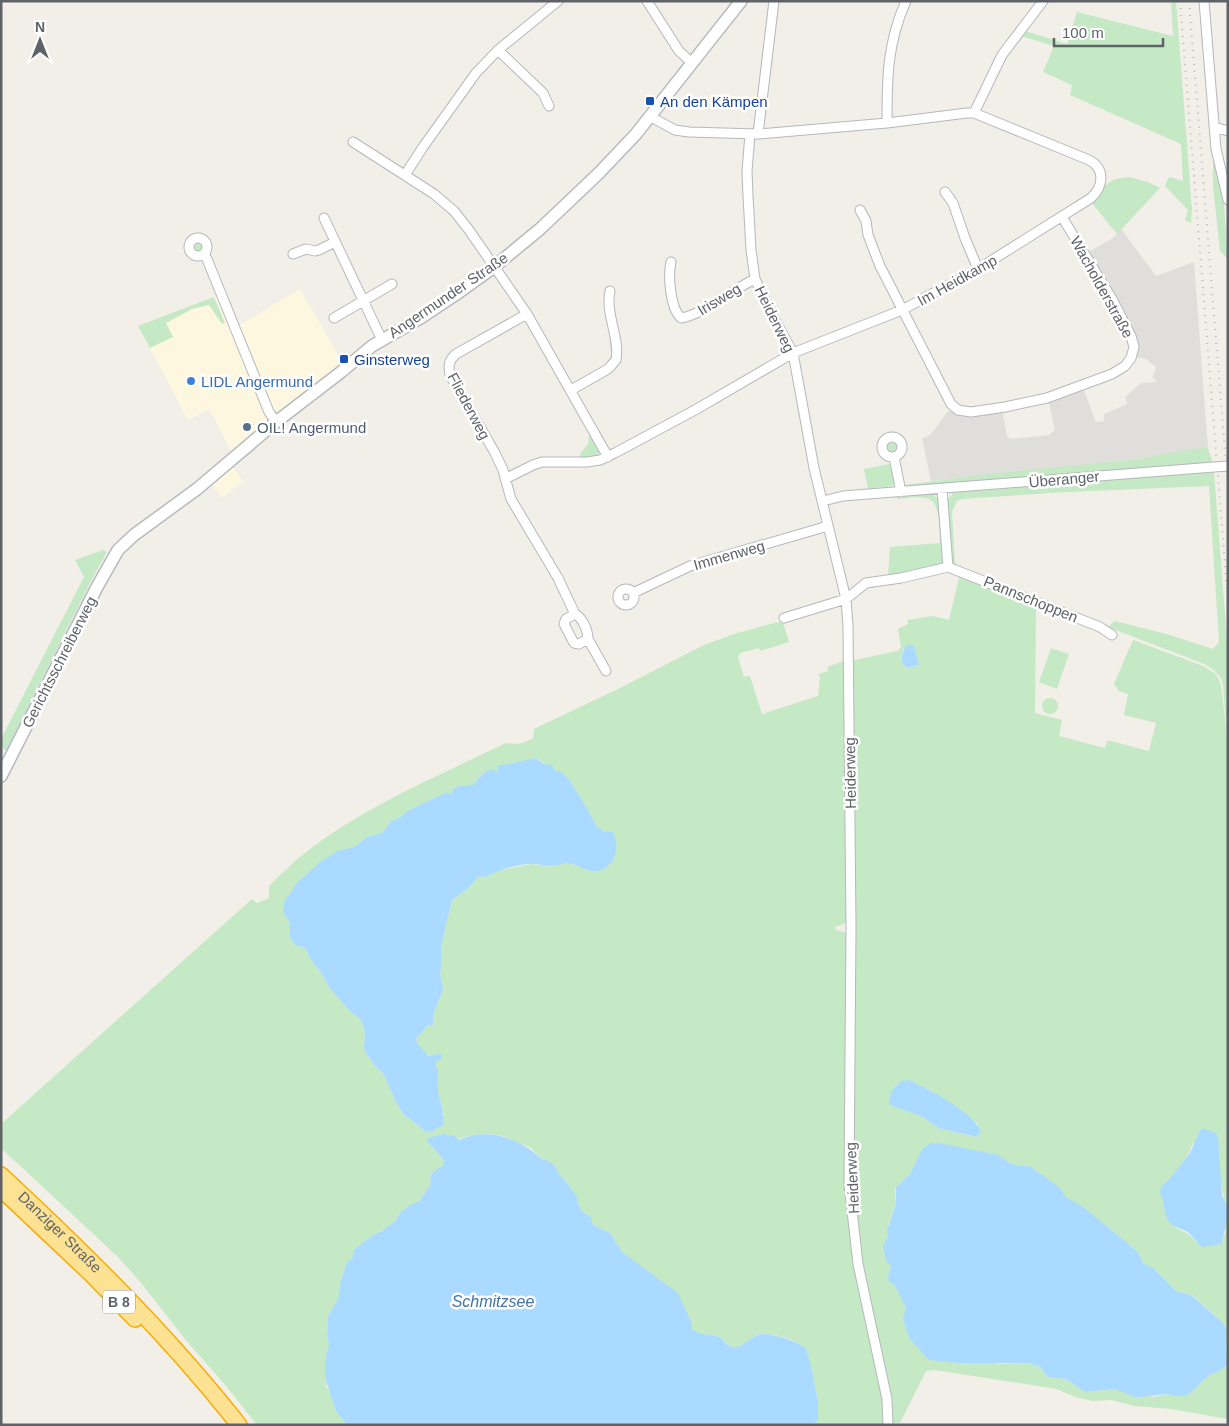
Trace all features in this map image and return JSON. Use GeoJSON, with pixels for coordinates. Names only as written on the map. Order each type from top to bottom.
{"type":"FeatureCollection","features":[{"type":"Feature","properties":{"kind":"highway","name":"Danziger Straße"},"geometry":{"type":"LineString","coordinates":[[1,1175],[97,1265],[138,1308],[180,1354],[239,1425]]}},
{"type":"Feature","properties":{"kind":"highway","name":"Danziger Straße"},"geometry":{"type":"LineString","coordinates":[[1,1189],[131,1314],[193,1383],[226,1425]]}},
{"type":"Feature","properties":{"kind":"main road","name":"Angermunder Straße"},"geometry":{"type":"LineString","coordinates":[[118,550],[140,531],[197,489],[276,422],[366,351],[422,317],[494,267],[566,205],[624,147],[650,117],[741,1]]}},
{"type":"Feature","properties":{"kind":"main road","name":"Gerichtsschreiberweg"},"geometry":{"type":"LineString","coordinates":[[1,776],[97,587],[118,550]]}},
{"type":"Feature","properties":{"kind":"street"},"geometry":{"type":"LineString","coordinates":[[406,175],[423,147],[476,73],[498,50],[558,1]]}},
{"type":"Feature","properties":{"kind":"street"},"geometry":{"type":"LineString","coordinates":[[647,1],[679,52],[692,63]]}},
{"type":"Feature","properties":{"kind":"street","name":"Heiderweg"},"geometry":{"type":"LineString","coordinates":[[774,1],[747,171],[751,250],[756,279],[793,353],[812,455],[846,599],[848,626],[851,917],[850,1184],[858,1264],[887,1399],[888,1425]]}},
{"type":"Feature","properties":{"kind":"street"},"geometry":{"type":"LineString","coordinates":[[887,123],[888,67],[891,44],[906,1]]}},
{"type":"Feature","properties":{"kind":"street"},"geometry":{"type":"LineString","coordinates":[[650,117],[675,130],[754,134],[887,123],[966,112],[974,113],[1002,55],[1043,1]]}},
{"type":"Feature","properties":{"kind":"street"},"geometry":{"type":"LineString","coordinates":[[1204,1],[1216,149],[1228,200]]}},
{"type":"Feature","properties":{"kind":"street"},"geometry":{"type":"LineString","coordinates":[[498,50],[542,93],[549,106]]}},
{"type":"Feature","properties":{"kind":"street","name":"Im Heidkamp"},"geometry":{"type":"LineString","coordinates":[[793,353],[902,310],[978,269],[1062,217],[1098,192],[1101,178],[1097,166],[1089,160],[974,113]]}},
{"type":"Feature","properties":{"kind":"street"},"geometry":{"type":"LineString","coordinates":[[1214,127],[1228,131]]}},
{"type":"Feature","properties":{"kind":"street"},"geometry":{"type":"LineString","coordinates":[[353,142],[434,194],[454,211],[527,314],[608,457]]}},
{"type":"Feature","properties":{"kind":"street"},"geometry":{"type":"LineString","coordinates":[[945,192],[953,203],[978,269]]}},
{"type":"Feature","properties":{"kind":"street","name":"Wacholderstraße"},"geometry":{"type":"LineString","coordinates":[[860,210],[866,221],[868,236],[880,266],[951,404],[961,411],[971,412],[1047,398],[1117,371],[1126,366],[1131,358],[1134,347],[1131,336],[1112,299],[1062,217]]}},
{"type":"Feature","properties":{"kind":"street"},"geometry":{"type":"LineString","coordinates":[[324,218],[382,340]]}},
{"type":"Feature","properties":{"kind":"street"},"geometry":{"type":"LineString","coordinates":[[293,254],[306,249],[319,250],[335,242]]}},
{"type":"Feature","properties":{"kind":"street"},"geometry":{"type":"LineString","coordinates":[[204,255],[240,337],[268,412],[276,422]]}},
{"type":"Feature","properties":{"kind":"street","name":"Irisweg"},"geometry":{"type":"LineString","coordinates":[[671,262],[669,274],[675,308],[678,316],[681,318],[691,316],[743,284],[756,279]]}},
{"type":"Feature","properties":{"kind":"street"},"geometry":{"type":"LineString","coordinates":[[334,318],[392,284]]}},
{"type":"Feature","properties":{"kind":"street"},"geometry":{"type":"LineString","coordinates":[[571,390],[608,369],[616,360],[617,351],[609,306],[610,291]]}},
{"type":"Feature","properties":{"kind":"street","name":"Fliederweg"},"geometry":{"type":"LineString","coordinates":[[527,314],[456,354],[450,359],[448,367],[450,375],[495,453],[511,499],[558,578],[575,614],[580,616],[588,634],[588,639],[606,671]]}},
{"type":"Feature","properties":{"kind":"street"},"geometry":{"type":"LineString","coordinates":[[505,479],[542,462],[587,462],[608,457],[695,410],[793,353]]}},
{"type":"Feature","properties":{"kind":"street"},"geometry":{"type":"LineString","coordinates":[[894,457],[901,492]]}},
{"type":"Feature","properties":{"kind":"street","name":"Überanger"},"geometry":{"type":"LineString","coordinates":[[822,501],[843,496],[1228,466]]}},
{"type":"Feature","properties":{"kind":"street"},"geometry":{"type":"LineString","coordinates":[[784,618],[846,599],[866,583],[901,578],[948,567],[942,489]]}},
{"type":"Feature","properties":{"kind":"street","name":"Immenweg"},"geometry":{"type":"LineString","coordinates":[[634,593],[690,566],[828,526]]}},
{"type":"Feature","properties":{"kind":"street","name":"Pannschoppen"},"geometry":{"type":"LineString","coordinates":[[948,567],[1100,627],[1112,636]]}},
{"type":"Feature","properties":{"kind":"street"},"geometry":{"type":"LineString","coordinates":[[575,614],[566,619],[564,624],[574,643],[578,644],[588,639]]}},
{"type":"Feature","properties":{"kind":"shaded area"},"geometry":{"type":"Polygon","coordinates":[[[1121,229],[1156,276],[1194,262],[1208,448],[1120,462],[931,481],[922,438],[932,433],[948,411],[966,413],[1002,409],[1007,436],[1011,439],[1049,435],[1055,430],[1048,399],[1083,388],[1096,422],[1104,421],[1104,414],[1127,404],[1125,397],[1141,383],[1156,382],[1155,378],[1152,378],[1156,367],[1146,359],[1134,356],[1136,346],[1087,253],[1113,238],[1121,229]]]}},
{"type":"Feature","properties":{"kind":"shaded area"},"geometry":{"type":"Polygon","coordinates":[[[300,289],[343,363],[281,412],[269,410],[236,327],[300,289]]]}},
{"type":"Feature","properties":{"kind":"shaded area"},"geometry":{"type":"Polygon","coordinates":[[[221,295],[270,421],[232,453],[209,409],[188,420],[138,326],[221,295]]]}},
{"type":"Feature","properties":{"kind":"shaded area"},"geometry":{"type":"Polygon","coordinates":[[[231,465],[243,481],[222,498],[210,482],[231,465]]]}},
{"type":"Feature","properties":{"kind":"green space"},"geometry":{"type":"Polygon","coordinates":[[[1171,1],[1176,1],[1192,210],[1191,223],[1185,220],[1188,210],[1165,186],[1169,177],[1183,181],[1181,144],[1070,95],[1072,85],[1043,72],[1054,46],[1021,36],[1025,31],[1067,44],[1077,12],[1173,36],[1171,1]]]}},
{"type":"Feature","properties":{"kind":"green space"},"geometry":{"type":"Polygon","coordinates":[[[1213,148],[1223,192],[1228,259],[1220,251],[1213,186],[1213,148]]]}},
{"type":"Feature","properties":{"kind":"green space"},"geometry":{"type":"Polygon","coordinates":[[[1130,177],[1148,182],[1160,188],[1117,234],[1092,203],[1107,184],[1121,178],[1130,177]]]}},
{"type":"Feature","properties":{"kind":"green space"},"geometry":{"type":"Polygon","coordinates":[[[199,241],[205,247],[199,253],[193,247],[199,241]]]}},
{"type":"Feature","properties":{"kind":"green space"},"geometry":{"type":"Polygon","coordinates":[[[214,297],[225,323],[222,324],[209,305],[192,309],[166,323],[173,337],[150,348],[138,326],[214,297]]]}},
{"type":"Feature","properties":{"kind":"green space"},"geometry":{"type":"Polygon","coordinates":[[[591,435],[599,448],[599,453],[595,456],[581,458],[580,454],[588,444],[589,436],[591,435]]]}},
{"type":"Feature","properties":{"kind":"green space"},"geometry":{"type":"Polygon","coordinates":[[[889,440],[895,440],[899,447],[895,454],[889,454],[885,450],[885,444],[889,440]]]}},
{"type":"Feature","properties":{"kind":"green space"},"geometry":{"type":"Polygon","coordinates":[[[1208,448],[1213,463],[904,489],[903,485],[999,473],[1141,459],[1208,448]]]}},
{"type":"Feature","properties":{"kind":"green space"},"geometry":{"type":"Polygon","coordinates":[[[894,463],[895,483],[892,486],[868,489],[864,469],[894,463]]]}},
{"type":"Feature","properties":{"kind":"green space"},"geometry":{"type":"Polygon","coordinates":[[[1214,472],[1228,653],[1228,1208],[1221,1182],[1220,1156],[1193,1143],[1188,1155],[1180,1166],[1161,1187],[1165,1209],[1172,1224],[1196,1242],[1225,1235],[1225,1225],[1228,1222],[1228,1351],[1226,1328],[1222,1322],[1192,1295],[1176,1291],[1153,1268],[1143,1263],[1138,1252],[1082,1207],[1067,1198],[1058,1187],[1031,1167],[1011,1164],[999,1155],[922,1149],[910,1174],[896,1187],[896,1204],[888,1225],[891,1266],[888,1276],[903,1298],[906,1313],[998,1364],[1029,1363],[1040,1367],[1048,1377],[1066,1379],[1085,1392],[1115,1389],[1154,1397],[1168,1394],[1183,1396],[1189,1394],[1207,1377],[1224,1368],[1228,1359],[1228,1419],[1171,1409],[1135,1406],[1111,1400],[1093,1401],[1075,1397],[1057,1389],[935,1370],[926,1371],[900,1423],[890,1423],[860,1264],[851,1184],[850,661],[898,651],[901,647],[898,629],[908,624],[907,620],[932,616],[949,620],[960,574],[1036,604],[1035,713],[1062,720],[1059,736],[1105,748],[1107,741],[1111,741],[1149,751],[1156,723],[1124,715],[1128,694],[1119,691],[1114,684],[1133,640],[1203,666],[1216,674],[1221,685],[1227,737],[1223,685],[1216,672],[1204,664],[1108,627],[1115,621],[1170,635],[1213,649],[1219,642],[1209,486],[1066,492],[962,499],[957,501],[952,512],[955,562],[959,567],[994,580],[1019,593],[953,566],[950,562],[947,500],[954,492],[960,490],[1214,472]],[[914,646],[904,648],[902,660],[906,668],[919,665],[914,646]],[[926,1088],[921,1116],[938,1128],[977,1137],[978,1124],[926,1088]]]}},
{"type":"Feature","properties":{"kind":"green space"},"geometry":{"type":"Polygon","coordinates":[[[927,493],[939,500],[946,557],[942,564],[888,578],[890,547],[940,543],[939,516],[934,504],[930,500],[918,497],[897,499],[897,496],[927,493]]]}},
{"type":"Feature","properties":{"kind":"green space"},"geometry":{"type":"Polygon","coordinates":[[[103,550],[107,552],[6,751],[1,746],[1,739],[84,577],[75,560],[103,550]]]}},
{"type":"Feature","properties":{"kind":"green space"},"geometry":{"type":"Polygon","coordinates":[[[778,622],[783,623],[789,642],[760,651],[759,648],[740,653],[738,657],[744,677],[750,676],[762,714],[818,696],[819,674],[829,671],[827,667],[846,660],[850,917],[846,923],[835,927],[836,930],[847,933],[848,1184],[886,1399],[887,1425],[813,1425],[818,1420],[818,1402],[813,1374],[805,1348],[786,1338],[764,1334],[755,1335],[742,1345],[732,1347],[720,1337],[699,1333],[692,1329],[635,1262],[622,1252],[611,1234],[592,1224],[554,1165],[543,1160],[531,1148],[504,1136],[487,1134],[465,1137],[432,1147],[444,1160],[443,1165],[434,1171],[430,1177],[431,1184],[419,1201],[401,1212],[395,1221],[373,1235],[355,1250],[352,1259],[347,1262],[340,1284],[338,1299],[328,1316],[327,1335],[329,1344],[325,1361],[325,1378],[336,1411],[347,1425],[257,1425],[118,1257],[1,1148],[1,1124],[252,899],[257,903],[269,898],[269,886],[295,861],[328,836],[402,793],[506,743],[519,744],[533,739],[534,729],[704,645],[734,634],[778,622]],[[536,758],[514,762],[498,773],[485,772],[472,785],[460,786],[452,795],[447,792],[409,810],[399,818],[391,821],[382,833],[367,837],[354,847],[338,852],[320,862],[315,868],[297,907],[290,929],[294,944],[305,948],[330,989],[361,1020],[365,1032],[364,1049],[374,1065],[383,1073],[403,1114],[425,1131],[431,1132],[444,1115],[437,1082],[436,1061],[439,1059],[424,1052],[416,1039],[428,1025],[433,1025],[433,1015],[443,990],[440,974],[442,964],[441,946],[452,900],[466,890],[479,876],[486,877],[495,871],[532,864],[550,867],[554,864],[571,864],[596,872],[605,832],[596,826],[568,778],[536,758]]]}},
{"type":"Feature","properties":{"kind":"green space"},"geometry":{"type":"Polygon","coordinates":[[[1051,648],[1069,654],[1057,689],[1039,682],[1051,648]]]}},
{"type":"Feature","properties":{"kind":"green space"},"geometry":{"type":"Polygon","coordinates":[[[1047,698],[1053,698],[1058,703],[1056,712],[1047,714],[1042,709],[1042,703],[1047,698]]]}},
{"type":"Feature","properties":{"kind":"water"},"geometry":{"type":"Polygon","coordinates":[[[906,646],[914,646],[919,665],[906,668],[902,660],[902,654],[906,646]]]}},
{"type":"Feature","properties":{"kind":"water"},"geometry":{"type":"Polygon","coordinates":[[[536,758],[544,764],[552,765],[554,770],[559,771],[568,778],[596,826],[605,832],[612,831],[616,843],[615,855],[609,865],[598,871],[569,864],[547,866],[529,864],[509,868],[486,877],[479,876],[466,890],[452,900],[441,946],[442,964],[440,974],[443,990],[433,1015],[433,1025],[428,1025],[416,1039],[429,1056],[442,1055],[441,1059],[436,1062],[436,1067],[438,1068],[438,1086],[443,1125],[431,1132],[425,1131],[403,1114],[383,1073],[374,1065],[364,1049],[365,1032],[361,1020],[330,989],[305,948],[295,945],[290,938],[290,923],[283,912],[284,902],[297,883],[320,862],[338,851],[354,847],[367,837],[382,833],[391,821],[399,818],[409,810],[447,792],[452,795],[453,789],[472,785],[485,772],[492,769],[498,772],[498,766],[536,758]]]}},
{"type":"Feature","properties":{"kind":"water"},"geometry":{"type":"Polygon","coordinates":[[[909,1080],[949,1102],[969,1116],[981,1131],[977,1137],[938,1128],[921,1116],[889,1104],[891,1092],[901,1081],[909,1080]]]}},
{"type":"Feature","properties":{"kind":"water"},"geometry":{"type":"Polygon","coordinates":[[[1205,1129],[1216,1133],[1218,1138],[1222,1195],[1228,1208],[1228,1222],[1221,1244],[1202,1247],[1188,1233],[1170,1223],[1166,1217],[1160,1193],[1161,1187],[1190,1153],[1200,1130],[1205,1129]]]}},
{"type":"Feature","properties":{"kind":"water","name":"Schmitzsee"},"geometry":{"type":"Polygon","coordinates":[[[444,1134],[454,1136],[459,1140],[482,1134],[504,1137],[525,1146],[543,1160],[547,1160],[554,1165],[577,1197],[577,1202],[582,1211],[592,1218],[592,1224],[611,1234],[622,1252],[678,1293],[692,1324],[692,1329],[699,1333],[720,1337],[726,1344],[732,1347],[742,1345],[756,1335],[765,1334],[786,1338],[806,1348],[818,1402],[818,1420],[813,1425],[347,1425],[336,1411],[325,1378],[325,1361],[329,1344],[327,1335],[328,1316],[338,1299],[340,1284],[347,1262],[352,1259],[354,1250],[395,1221],[401,1212],[419,1201],[431,1184],[430,1177],[434,1171],[443,1165],[444,1160],[427,1141],[428,1138],[444,1134]]]}},
{"type":"Feature","properties":{"kind":"water"},"geometry":{"type":"Polygon","coordinates":[[[931,1143],[999,1155],[1011,1164],[1031,1167],[1059,1187],[1067,1198],[1082,1206],[1138,1252],[1143,1263],[1153,1268],[1176,1291],[1191,1295],[1222,1322],[1226,1328],[1227,1364],[1224,1368],[1207,1377],[1189,1394],[1183,1396],[1168,1394],[1135,1397],[1115,1389],[1085,1392],[1066,1379],[1048,1377],[1040,1367],[1029,1363],[960,1363],[929,1360],[909,1338],[903,1318],[906,1308],[894,1284],[889,1282],[888,1276],[891,1266],[886,1260],[883,1245],[888,1237],[887,1230],[896,1204],[896,1187],[910,1174],[922,1149],[931,1143]]]}},
{"type":"Feature","properties":{"kind":"railway"},"geometry":{"type":"LineString","coordinates":[[1180,1],[1228,602]]}},
{"type":"Feature","properties":{"kind":"railway"},"geometry":{"type":"LineString","coordinates":[[1189,1],[1228,490]]}},
{"type":"Feature","properties":{"kind":"place","name":"An den Kämpen"},"geometry":{"type":"Point","coordinates":[650,101]}},
{"type":"Feature","properties":{"kind":"place","name":"Ginsterweg"},"geometry":{"type":"Point","coordinates":[344,359]}},
{"type":"Feature","properties":{"kind":"place","name":"LIDL Angermund"},"geometry":{"type":"Point","coordinates":[191,381]}},
{"type":"Feature","properties":{"kind":"place","name":"OIL! Angermund"},"geometry":{"type":"Point","coordinates":[247,427]}}]}
